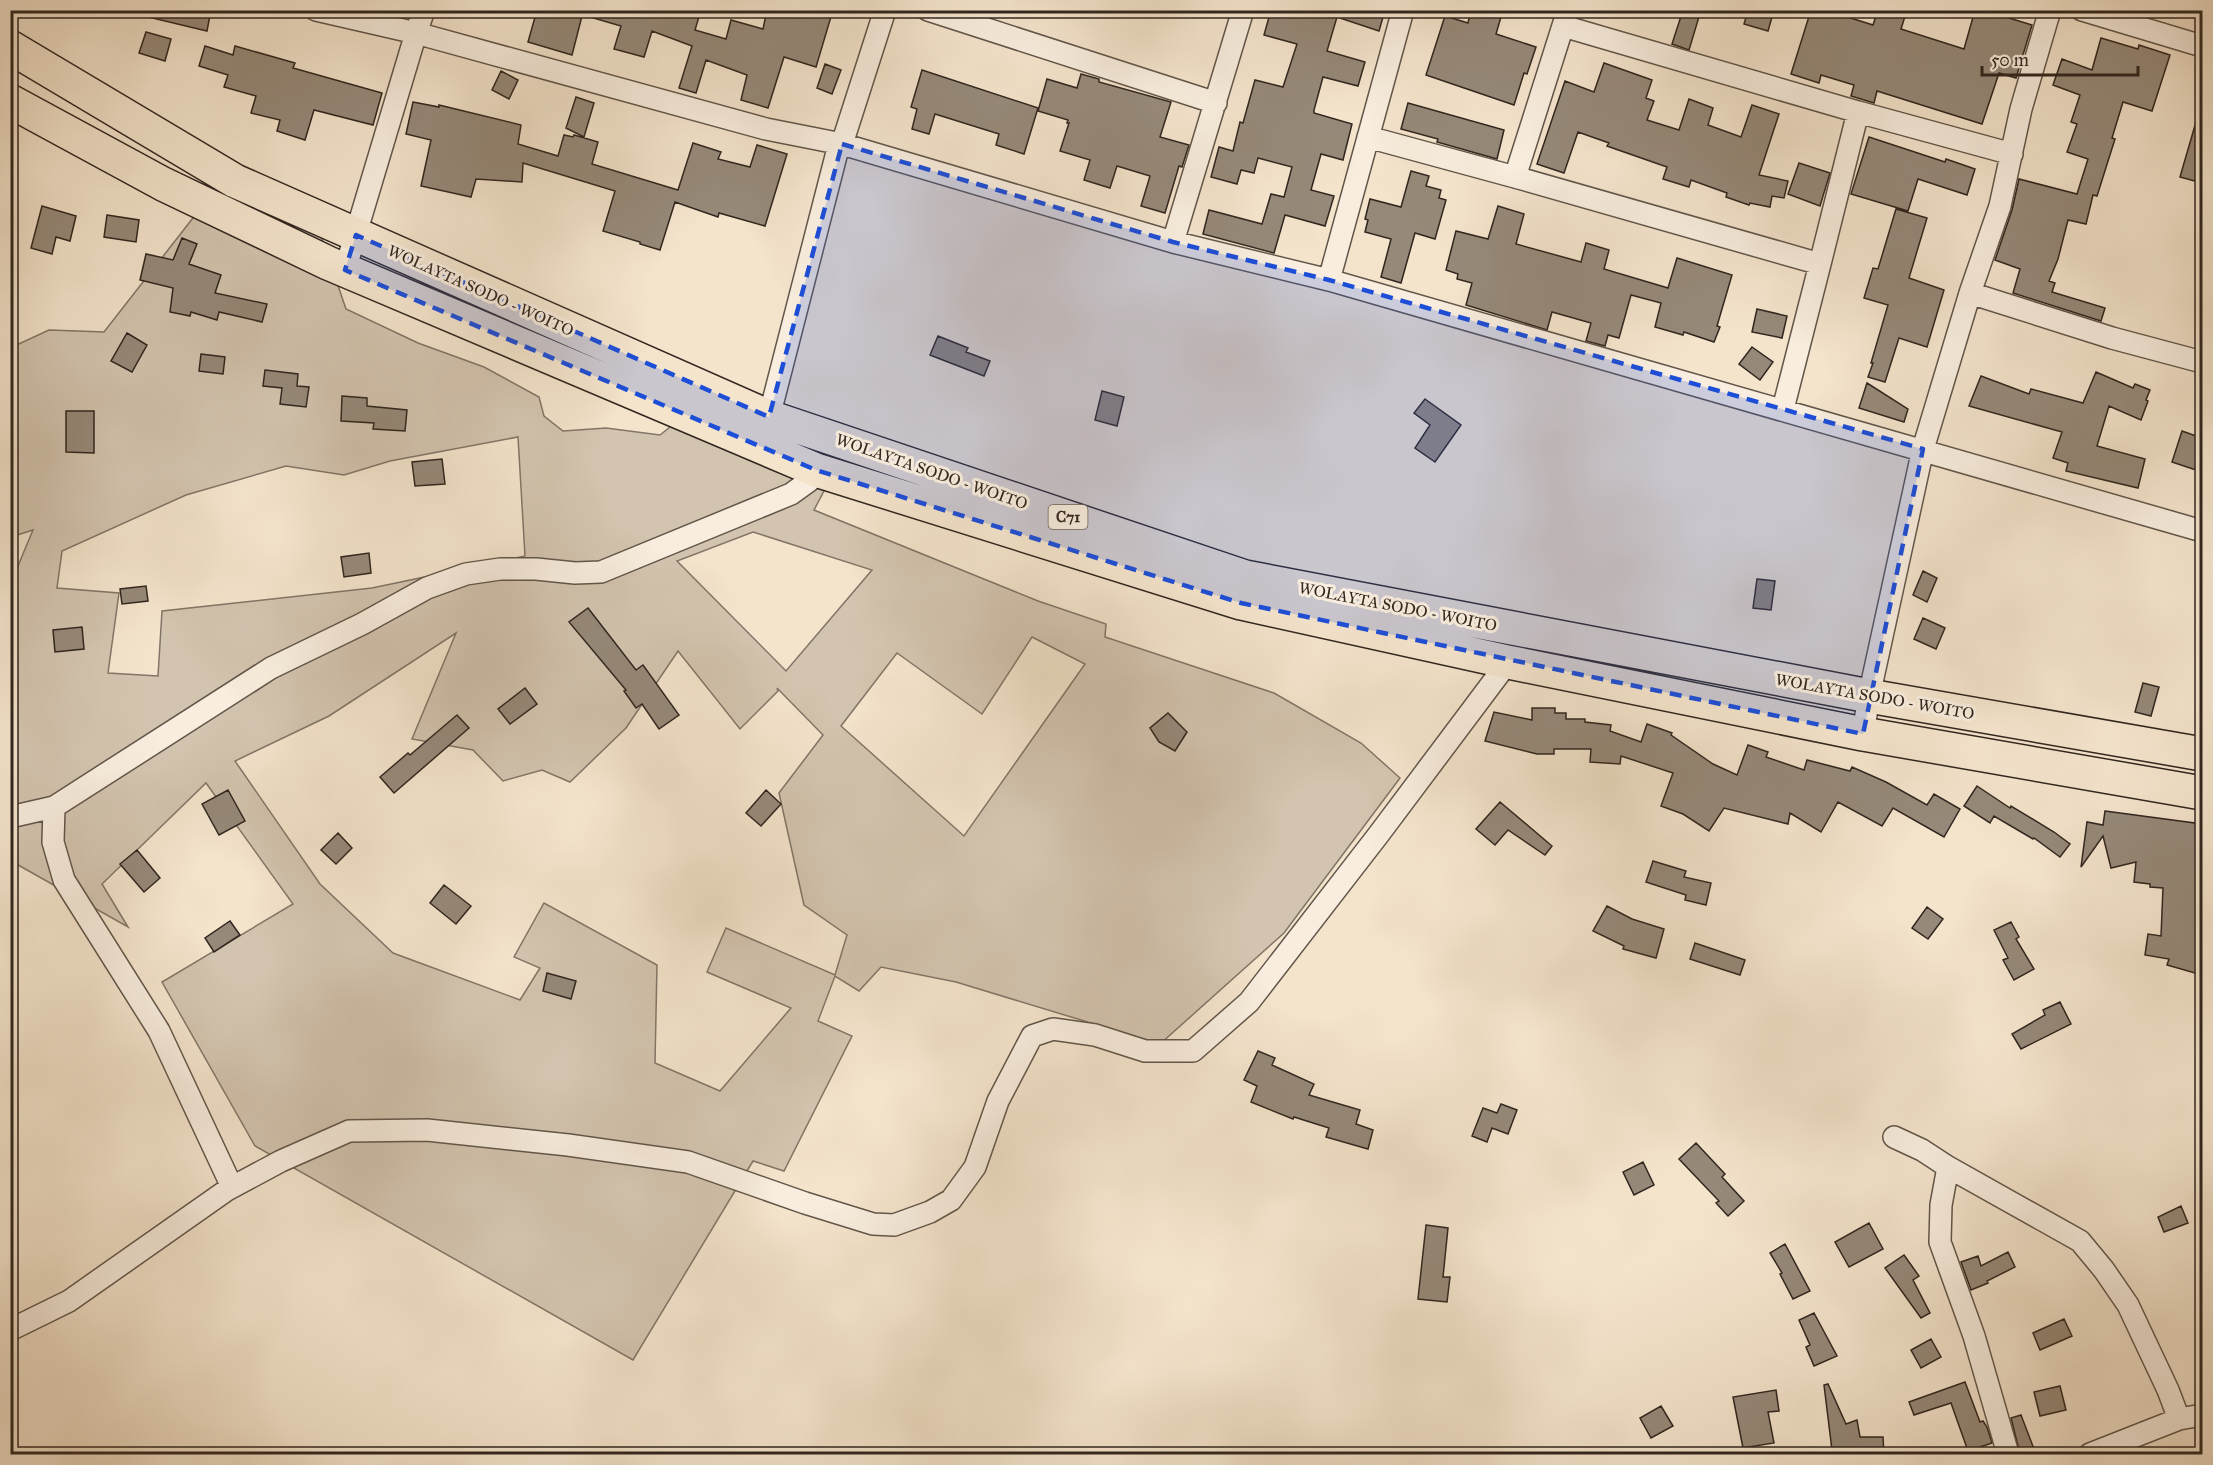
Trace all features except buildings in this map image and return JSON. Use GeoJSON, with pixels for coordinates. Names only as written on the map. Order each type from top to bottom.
{"type":"FeatureCollection","features":[{"type":"Feature","properties":{"kind":"highway","name":"WOLAYTA SODO - WOITO"},"geometry":{"type":"LineString","coordinates":[[10,47],[235,182],[770,417],[1245,577],[1869,696],[2202,754]]}},
{"type":"Feature","properties":{"kind":"highway","name":"WOLAYTA SODO - WOITO"},"geometry":{"type":"LineString","coordinates":[[10,101],[163,184],[345,270],[816,470],[1241,603],[1508,662],[1863,734],[2202,793]]}},
{"type":"Feature","properties":{"kind":"street"},"geometry":{"type":"LineString","coordinates":[[316,10],[416,33],[766,129],[842,144],[1173,242],[1329,280],[2202,531]]}},
{"type":"Feature","properties":{"kind":"street"},"geometry":{"type":"LineString","coordinates":[[345,270],[424,10]]}},
{"type":"Feature","properties":{"kind":"street"},"geometry":{"type":"LineString","coordinates":[[770,417],[837,152],[842,144],[885,10]]}},
{"type":"Feature","properties":{"kind":"street"},"geometry":{"type":"LineString","coordinates":[[928,10],[1216,104]]}},
{"type":"Feature","properties":{"kind":"street"},"geometry":{"type":"LineString","coordinates":[[1173,242],[1243,10]]}},
{"type":"Feature","properties":{"kind":"street"},"geometry":{"type":"LineString","coordinates":[[1329,280],[1403,10]]}},
{"type":"Feature","properties":{"kind":"street"},"geometry":{"type":"LineString","coordinates":[[1863,734],[1869,696],[1923,449],[1970,293],[2000,207],[2021,110],[2050,10]]}},
{"type":"Feature","properties":{"kind":"street"},"geometry":{"type":"LineString","coordinates":[[2082,10],[2202,46]]}},
{"type":"Feature","properties":{"kind":"street"},"geometry":{"type":"LineString","coordinates":[[1515,177],[1565,18],[1858,112],[2012,154]]}},
{"type":"Feature","properties":{"kind":"street"},"geometry":{"type":"LineString","coordinates":[[1783,409],[1858,112]]}},
{"type":"Feature","properties":{"kind":"street"},"geometry":{"type":"LineString","coordinates":[[1368,137],[1820,264]]}},
{"type":"Feature","properties":{"kind":"street"},"geometry":{"type":"LineString","coordinates":[[1970,293],[2112,338],[2202,362]]}},
{"type":"Feature","properties":{"kind":"street"},"geometry":{"type":"LineString","coordinates":[[10,817],[54,807],[271,668],[362,624],[427,588],[466,574],[500,569],[601,572],[791,494],[809,480],[816,470]]}},
{"type":"Feature","properties":{"kind":"street"},"geometry":{"type":"LineString","coordinates":[[10,1330],[69,1301],[232,1187],[281,1161],[349,1131],[427,1130],[568,1144],[688,1162],[873,1224],[894,1225],[930,1212],[951,1200],[975,1167],[998,1101],[1032,1036],[1053,1029],[1095,1035],[1145,1051],[1193,1051],[1249,1002],[1508,662]]}},
{"type":"Feature","properties":{"kind":"street"},"geometry":{"type":"LineString","coordinates":[[54,807],[53,842],[64,880],[159,1031],[232,1187]]}},
{"type":"Feature","properties":{"kind":"street"},"geometry":{"type":"LineString","coordinates":[[1894,1137],[1922,1150],[2079,1241],[2104,1270],[2128,1305],[2168,1390],[2179,1419]]}},
{"type":"Feature","properties":{"kind":"street"},"geometry":{"type":"LineString","coordinates":[[1948,1167],[1941,1205],[1940,1242],[1974,1336],[2008,1455]]}},
{"type":"Feature","properties":{"kind":"street"},"geometry":{"type":"LineString","coordinates":[[2090,1455],[2179,1419],[2202,1415]]}},
{"type":"Feature","properties":{"kind":"highlighted area"},"geometry":{"type":"Polygon","coordinates":[[[842,144],[1173,242],[1329,280],[1923,449],[1863,734],[1241,603],[816,470],[345,270],[356,235],[769,417],[842,144]]]}},
{"type":"Feature","properties":{"kind":"shaded area"},"geometry":{"type":"Polygon","coordinates":[[[221,182],[321,236],[346,309],[418,343],[484,367],[539,397],[544,416],[563,431],[606,428],[660,435],[680,419],[710,402],[844,453],[814,510],[1038,601],[1106,624],[1105,637],[1274,693],[1361,743],[1400,778],[1284,933],[1160,1044],[956,982],[881,967],[859,991],[835,976],[818,1021],[852,1036],[784,1171],[753,1161],[633,1360],[255,1146],[162,982],[293,904],[206,783],[102,884],[128,927],[11,861],[11,574],[15,573],[33,530],[11,537],[10,348],[49,330],[104,332],[221,182]],[[518,437],[390,461],[344,475],[286,466],[186,495],[62,551],[57,588],[119,593],[108,673],[158,676],[162,611],[372,588],[525,556],[518,437]],[[753,532],[677,561],[786,671],[872,570],[753,532]],[[456,633],[329,716],[235,761],[320,884],[393,953],[520,1000],[540,968],[514,957],[544,903],[657,965],[655,1063],[720,1091],[791,1008],[707,972],[726,928],[835,975],[847,935],[804,905],[779,793],[823,735],[777,688],[778,691],[740,729],[678,651],[626,728],[570,782],[542,770],[503,781],[473,750],[412,739],[456,633]],[[1032,637],[982,714],[897,653],[841,726],[964,836],[1085,664],[1032,637]]]}}]}
